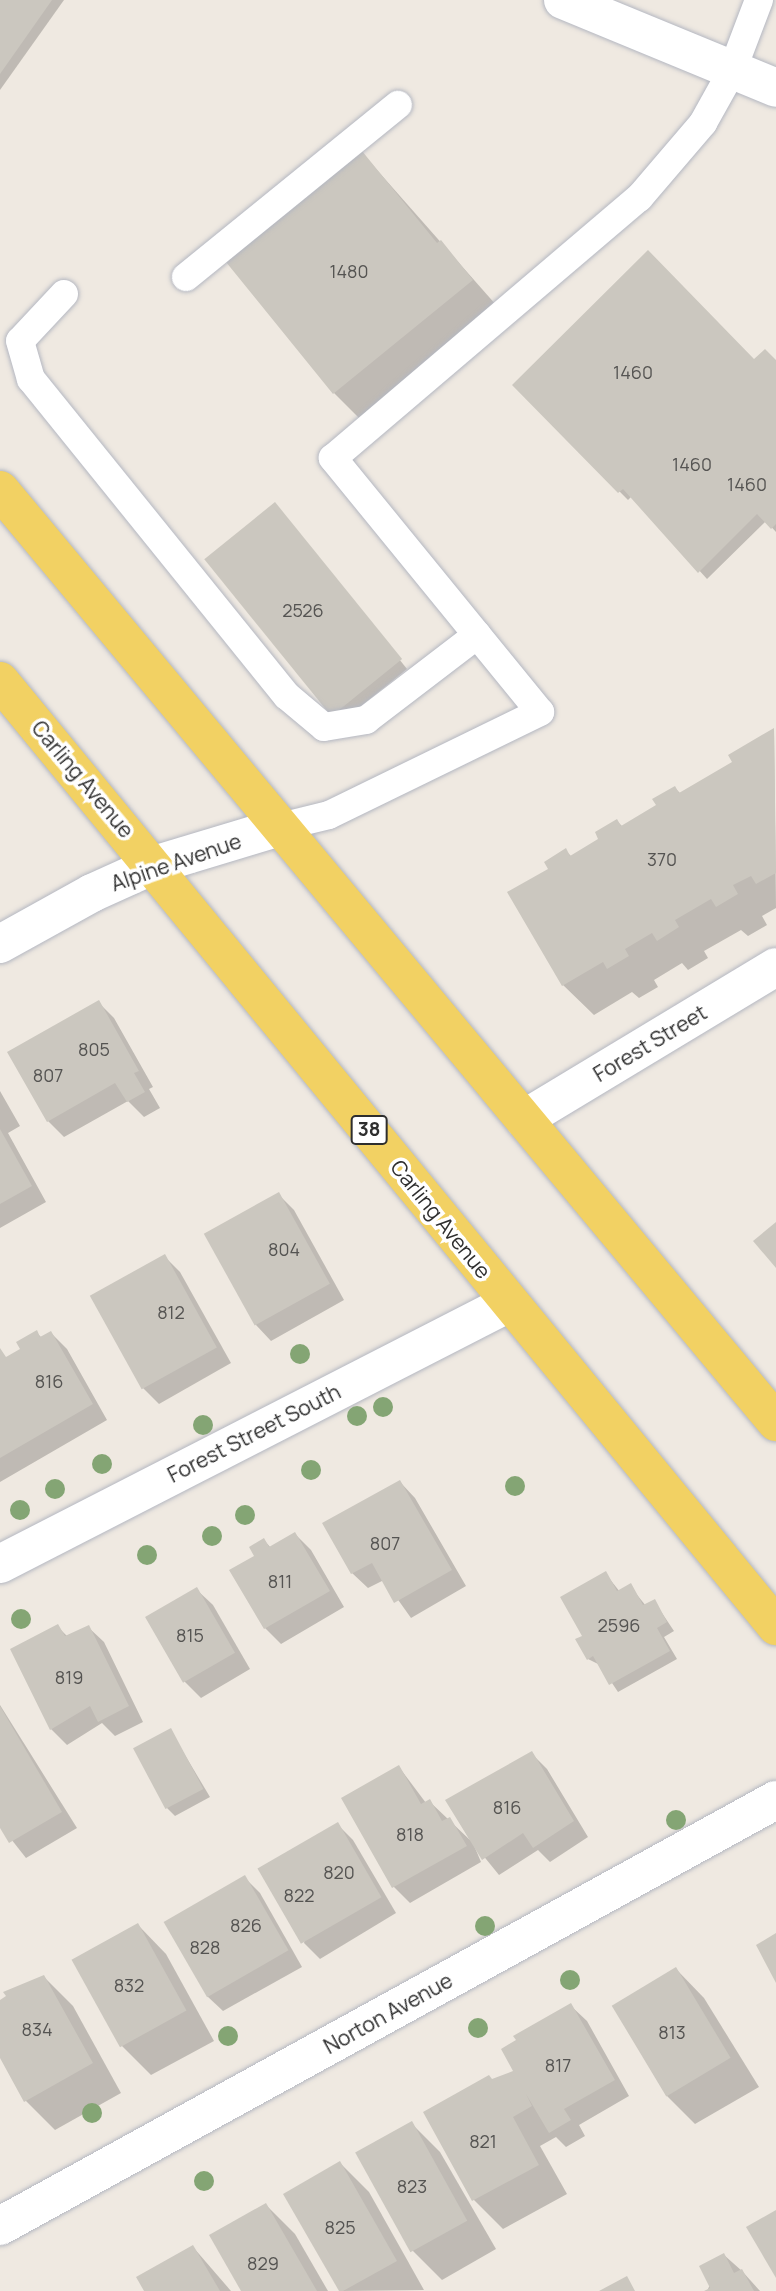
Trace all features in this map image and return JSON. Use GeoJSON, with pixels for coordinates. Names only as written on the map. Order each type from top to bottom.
{"type":"FeatureCollection","features":[{"type":"Feature","properties":{"kind":"main road"},"geometry":{"type":"LineString","coordinates":[[0,490],[776,1422]]}},
{"type":"Feature","properties":{"kind":"main road","name":"Carling Avenue"},"geometry":{"type":"LineString","coordinates":[[0,681],[154,865],[509,1303],[776,1626]]}},
{"type":"Feature","properties":{"kind":"street"},"geometry":{"type":"LineString","coordinates":[[563,0],[776,88]]}},
{"type":"Feature","properties":{"kind":"street","name":"Alpine Avenue"},"geometry":{"type":"LineString","coordinates":[[0,944],[92,892],[154,865],[280,827]]}},
{"type":"Feature","properties":{"kind":"street","name":"Forest Street"},"geometry":{"type":"LineString","coordinates":[[524,1119],[776,967]]}},
{"type":"Feature","properties":{"kind":"street","name":"Forest Street South"},"geometry":{"type":"LineString","coordinates":[[0,1564],[509,1303]]}},
{"type":"Feature","properties":{"kind":"street","name":"Norton Avenue"},"geometry":{"type":"LineString","coordinates":[[0,2226],[776,1800]]}},
{"type":"Feature","properties":{"kind":"lane"},"geometry":{"type":"LineString","coordinates":[[280,827],[329,815],[540,712],[333,458],[639,198],[703,123],[732,71],[759,0]]}},
{"type":"Feature","properties":{"kind":"lane"},"geometry":{"type":"LineString","coordinates":[[186,277],[398,105]]}},
{"type":"Feature","properties":{"kind":"lane"},"geometry":{"type":"LineString","coordinates":[[64,294],[20,341],[31,379],[287,696],[324,727],[366,720],[477,635]]}},
{"type":"Feature","properties":{"kind":"building"},"geometry":{"type":"Polygon","coordinates":[[[0,0],[52,0],[0,74],[0,0]]]}},
{"type":"Feature","properties":{"kind":"building"},"geometry":{"type":"Polygon","coordinates":[[[362,151],[437,243],[441,240],[473,280],[333,394],[226,262],[362,151]]]}},
{"type":"Feature","properties":{"kind":"building"},"geometry":{"type":"Polygon","coordinates":[[[648,250],[754,359],[765,349],[776,360],[776,524],[771,529],[757,514],[698,573],[623,489],[618,493],[512,385],[648,250]]]}},
{"type":"Feature","properties":{"kind":"building"},"geometry":{"type":"Polygon","coordinates":[[[275,502],[402,659],[331,716],[204,559],[275,502]]]}},
{"type":"Feature","properties":{"kind":"building"},"geometry":{"type":"Polygon","coordinates":[[[774,728],[776,873],[756,884],[751,876],[733,885],[738,894],[716,907],[711,899],[675,920],[679,927],[657,941],[652,933],[625,949],[629,956],[607,969],[603,962],[562,986],[507,892],[548,869],[544,862],[566,848],[570,856],[598,839],[595,832],[617,819],[621,826],[656,805],[652,799],[675,786],[679,793],[732,762],[728,755],[774,728]]]}},
{"type":"Feature","properties":{"kind":"building"},"geometry":{"type":"Polygon","coordinates":[[[99,1000],[139,1071],[134,1073],[145,1092],[127,1102],[115,1083],[47,1122],[7,1052],[99,1000]]]}},
{"type":"Feature","properties":{"kind":"building"},"geometry":{"type":"Polygon","coordinates":[[[0,1129],[32,1186],[0,1204],[0,1129]]]}},
{"type":"Feature","properties":{"kind":"building"},"geometry":{"type":"Polygon","coordinates":[[[279,1192],[330,1284],[255,1326],[204,1234],[279,1192]]]}},
{"type":"Feature","properties":{"kind":"building"},"geometry":{"type":"Polygon","coordinates":[[[776,1222],[776,1268],[753,1241],[776,1222]]]}},
{"type":"Feature","properties":{"kind":"building"},"geometry":{"type":"Polygon","coordinates":[[[165,1254],[217,1348],[142,1389],[90,1296],[165,1254]]]}},
{"type":"Feature","properties":{"kind":"building"},"geometry":{"type":"Polygon","coordinates":[[[37,1330],[40,1337],[51,1331],[93,1404],[0,1458],[0,1348],[6,1357],[20,1349],[16,1342],[37,1330]]]}},
{"type":"Feature","properties":{"kind":"building"},"geometry":{"type":"Polygon","coordinates":[[[400,1480],[452,1570],[394,1603],[372,1563],[351,1574],[322,1523],[400,1480]]]}},
{"type":"Feature","properties":{"kind":"building"},"geometry":{"type":"Polygon","coordinates":[[[295,1532],[330,1591],[264,1629],[229,1570],[254,1556],[249,1547],[264,1538],[269,1547],[295,1532]]]}},
{"type":"Feature","properties":{"kind":"building"},"geometry":{"type":"Polygon","coordinates":[[[606,1571],[617,1591],[631,1583],[643,1605],[655,1599],[667,1622],[657,1628],[670,1651],[609,1685],[593,1656],[587,1660],[575,1639],[582,1636],[560,1597],[606,1571]]]}},
{"type":"Feature","properties":{"kind":"building"},"geometry":{"type":"Polygon","coordinates":[[[197,1587],[235,1653],[183,1683],[145,1617],[197,1587]]]}},
{"type":"Feature","properties":{"kind":"building"},"geometry":{"type":"Polygon","coordinates":[[[58,1624],[65,1636],[89,1625],[129,1706],[98,1722],[90,1706],[50,1730],[10,1649],[58,1624]]]}},
{"type":"Feature","properties":{"kind":"building"},"geometry":{"type":"Polygon","coordinates":[[[0,1706],[62,1812],[9,1843],[0,1828],[0,1706]]]}},
{"type":"Feature","properties":{"kind":"building"},"geometry":{"type":"Polygon","coordinates":[[[171,1728],[203,1789],[165,1809],[133,1748],[171,1728]]]}},
{"type":"Feature","properties":{"kind":"building"},"geometry":{"type":"Polygon","coordinates":[[[532,1751],[574,1821],[533,1848],[523,1833],[482,1860],[445,1800],[532,1751]]]}},
{"type":"Feature","properties":{"kind":"building"},"geometry":{"type":"Polygon","coordinates":[[[399,1765],[421,1804],[430,1799],[442,1821],[450,1817],[467,1846],[392,1888],[341,1798],[399,1765]]]}},
{"type":"Feature","properties":{"kind":"building"},"geometry":{"type":"Polygon","coordinates":[[[338,1822],[382,1897],[301,1944],[257,1868],[338,1822]]]}},
{"type":"Feature","properties":{"kind":"building"},"geometry":{"type":"Polygon","coordinates":[[[245,1875],[288,1950],[207,1997],[164,1922],[245,1875]]]}},
{"type":"Feature","properties":{"kind":"building"},"geometry":{"type":"Polygon","coordinates":[[[138,1923],[186,2010],[120,2047],[72,1960],[138,1923]]]}},
{"type":"Feature","properties":{"kind":"building"},"geometry":{"type":"Polygon","coordinates":[[[776,1933],[776,1983],[756,1945],[776,1933]]]}},
{"type":"Feature","properties":{"kind":"building"},"geometry":{"type":"Polygon","coordinates":[[[676,1967],[731,2058],[666,2096],[612,2006],[676,1967]]]}},
{"type":"Feature","properties":{"kind":"building"},"geometry":{"type":"Polygon","coordinates":[[[44,1975],[93,2063],[24,2102],[0,2058],[0,2000],[6,1996],[3,1992],[44,1975]]]}},
{"type":"Feature","properties":{"kind":"building"},"geometry":{"type":"Polygon","coordinates":[[[571,2003],[615,2080],[564,2109],[571,2120],[549,2133],[526,2094],[532,2106],[513,2117],[539,2165],[472,2201],[423,2112],[489,2075],[492,2079],[513,2071],[501,2049],[516,2040],[513,2036],[571,2003]]]}},
{"type":"Feature","properties":{"kind":"building"},"geometry":{"type":"Polygon","coordinates":[[[412,2121],[467,2221],[410,2252],[355,2153],[412,2121]]]}},
{"type":"Feature","properties":{"kind":"building"},"geometry":{"type":"Polygon","coordinates":[[[340,2161],[397,2261],[343,2291],[339,2291],[283,2194],[340,2161]]]}},
{"type":"Feature","properties":{"kind":"building"},"geometry":{"type":"Polygon","coordinates":[[[266,2203],[317,2291],[241,2291],[209,2235],[266,2203]]]}},
{"type":"Feature","properties":{"kind":"building"},"geometry":{"type":"Polygon","coordinates":[[[776,2210],[776,2278],[746,2227],[776,2210]]]}},
{"type":"Feature","properties":{"kind":"building"},"geometry":{"type":"Polygon","coordinates":[[[193,2245],[220,2291],[144,2291],[136,2277],[193,2245]]]}},
{"type":"Feature","properties":{"kind":"building"},"geometry":{"type":"Polygon","coordinates":[[[724,2253],[734,2273],[742,2269],[754,2291],[704,2291],[710,2288],[699,2266],[724,2253]]]}},
{"type":"Feature","properties":{"kind":"building"},"geometry":{"type":"Polygon","coordinates":[[[627,2276],[635,2291],[599,2291],[627,2276]]]}}]}
